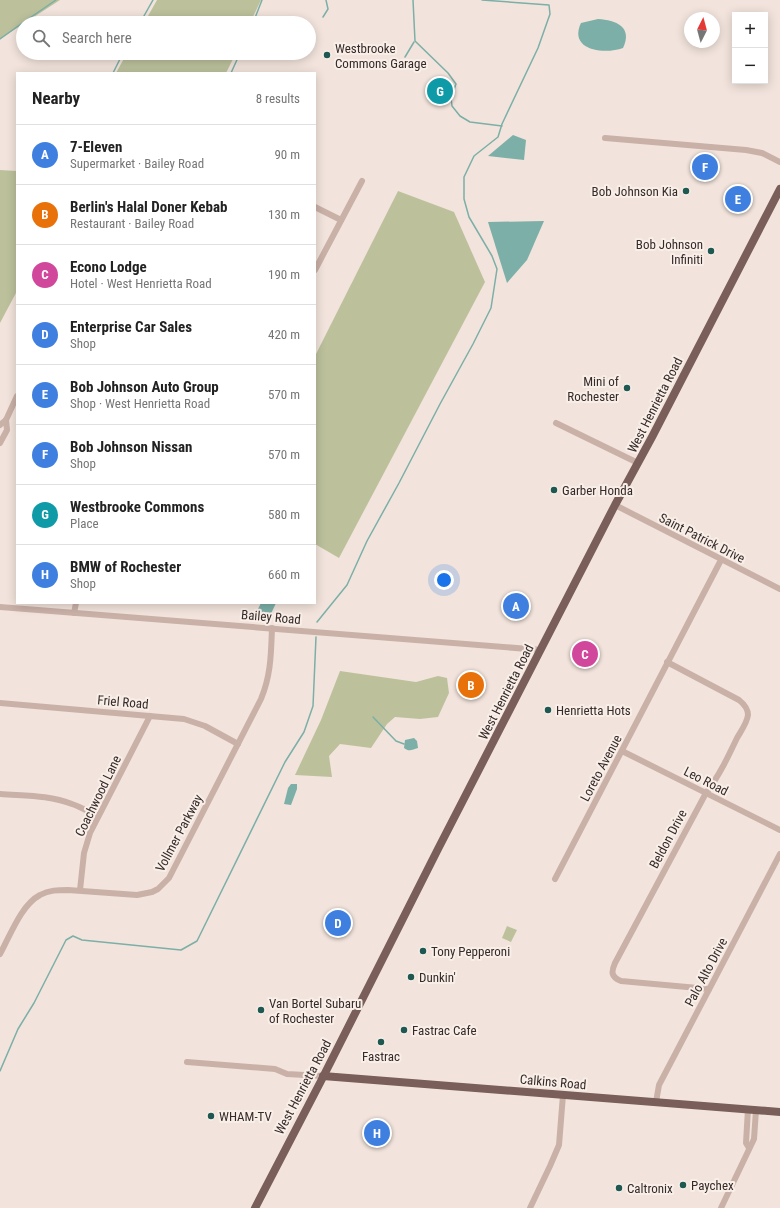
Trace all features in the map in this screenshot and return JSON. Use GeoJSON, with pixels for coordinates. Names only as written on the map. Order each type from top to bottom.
{"type":"FeatureCollection","features":[{"type":"Feature","properties":{"kind":"main road","name":"West Henrietta Road"},"geometry":{"type":"LineString","coordinates":[[255,1208],[615,505],[780,188]]}},
{"type":"Feature","properties":{"kind":"main road","name":"Calkins Road"},"geometry":{"type":"LineString","coordinates":[[323,1076],[780,1112]]}},
{"type":"Feature","properties":{"kind":"street"},"geometry":{"type":"LineString","coordinates":[[605,138],[746,150],[762,153],[780,162]]}},
{"type":"Feature","properties":{"kind":"street"},"geometry":{"type":"LineString","coordinates":[[316,268],[362,181]]}},
{"type":"Feature","properties":{"kind":"street"},"geometry":{"type":"LineString","coordinates":[[316,208],[341,220]]}},
{"type":"Feature","properties":{"kind":"street"},"geometry":{"type":"LineString","coordinates":[[0,425],[6,420],[16,398]]}},
{"type":"Feature","properties":{"kind":"street"},"geometry":{"type":"LineString","coordinates":[[0,443],[7,430],[6,420]]}},
{"type":"Feature","properties":{"kind":"street"},"geometry":{"type":"LineString","coordinates":[[556,423],[638,463]]}},
{"type":"Feature","properties":{"kind":"street","name":"Saint Patrick Drive"},"geometry":{"type":"LineString","coordinates":[[615,505],[780,589]]}},
{"type":"Feature","properties":{"kind":"street","name":"Loreto Avenue"},"geometry":{"type":"LineString","coordinates":[[555,879],[721,560]]}},
{"type":"Feature","properties":{"kind":"street"},"geometry":{"type":"LineString","coordinates":[[74,613],[76,604]]}},
{"type":"Feature","properties":{"kind":"street","name":"Bailey Road"},"geometry":{"type":"LineString","coordinates":[[0,607],[541,650]]}},
{"type":"Feature","properties":{"kind":"street","name":"Vollmer Parkway"},"geometry":{"type":"LineString","coordinates":[[0,954],[23,912],[33,899],[44,893],[56,890],[80,890],[137,895],[152,892],[164,884],[174,869],[261,699],[269,677],[272,628]]}},
{"type":"Feature","properties":{"kind":"street","name":"Beldon Drive"},"geometry":{"type":"LineString","coordinates":[[667,662],[739,700],[745,704],[748,710],[748,715],[713,783],[706,793],[615,963],[612,973],[616,979],[621,981],[709,989]]}},
{"type":"Feature","properties":{"kind":"street","name":"Friel Road"},"geometry":{"type":"LineString","coordinates":[[0,703],[175,718],[195,722],[238,744]]}},
{"type":"Feature","properties":{"kind":"street","name":"Coachwood Lane"},"geometry":{"type":"LineString","coordinates":[[80,890],[84,853],[90,833],[150,716]]}},
{"type":"Feature","properties":{"kind":"street","name":"Leo Road"},"geometry":{"type":"LineString","coordinates":[[622,751],[780,830]]}},
{"type":"Feature","properties":{"kind":"street"},"geometry":{"type":"LineString","coordinates":[[0,794],[44,797],[63,801],[98,816]]}},
{"type":"Feature","properties":{"kind":"street","name":"Palo Alto Drive"},"geometry":{"type":"LineString","coordinates":[[656,1102],[659,1085],[780,854]]}},
{"type":"Feature","properties":{"kind":"street"},"geometry":{"type":"LineString","coordinates":[[187,1062],[275,1069],[287,1074],[323,1076]]}},
{"type":"Feature","properties":{"kind":"street"},"geometry":{"type":"LineString","coordinates":[[530,1208],[550,1166],[558,1145],[563,1095]]}},
{"type":"Feature","properties":{"kind":"street"},"geometry":{"type":"LineString","coordinates":[[721,1208],[749,1148],[746,1143],[752,1110]]}},
{"type":"Feature","properties":{"kind":"green space"},"geometry":{"type":"Polygon","coordinates":[[[0,0],[60,0],[35,16],[16,16],[16,29],[0,39],[0,0]]]}},
{"type":"Feature","properties":{"kind":"green space"},"geometry":{"type":"Polygon","coordinates":[[[157,0],[261,0],[253,16],[148,16],[157,0]]]}},
{"type":"Feature","properties":{"kind":"green space"},"geometry":{"type":"Polygon","coordinates":[[[123,60],[232,60],[226,72],[117,72],[123,60]]]}},
{"type":"Feature","properties":{"kind":"green space"},"geometry":{"type":"Polygon","coordinates":[[[0,170],[16,171],[16,293],[0,323],[0,170]]]}},
{"type":"Feature","properties":{"kind":"green space"},"geometry":{"type":"Polygon","coordinates":[[[398,191],[454,212],[485,282],[339,558],[316,545],[316,354],[398,191]]]}},
{"type":"Feature","properties":{"kind":"green space"},"geometry":{"type":"Polygon","coordinates":[[[340,671],[416,682],[438,676],[447,678],[449,693],[438,717],[420,719],[395,717],[387,724],[371,748],[340,744],[329,756],[332,777],[295,775],[321,720],[340,671]]]}},
{"type":"Feature","properties":{"kind":"green space"},"geometry":{"type":"Polygon","coordinates":[[[507,926],[517,930],[511,942],[502,938],[507,926]]]}},
{"type":"Feature","properties":{"kind":"water"},"geometry":{"type":"Polygon","coordinates":[[[598,19],[611,21],[621,26],[626,35],[626,41],[623,48],[607,51],[590,48],[584,45],[579,39],[578,32],[581,23],[598,19]]]}},
{"type":"Feature","properties":{"kind":"water"},"geometry":{"type":"Polygon","coordinates":[[[513,135],[526,140],[524,160],[488,156],[513,135]]]}},
{"type":"Feature","properties":{"kind":"water"},"geometry":{"type":"Polygon","coordinates":[[[544,221],[527,260],[507,283],[488,222],[544,221]]]}},
{"type":"Feature","properties":{"kind":"water"},"geometry":{"type":"Polygon","coordinates":[[[260,604],[276,604],[270,616],[265,618],[256,613],[260,604]]]}},
{"type":"Feature","properties":{"kind":"water"},"geometry":{"type":"Polygon","coordinates":[[[414,738],[417,741],[418,748],[409,750],[404,748],[405,740],[414,738]]]}},
{"type":"Feature","properties":{"kind":"water"},"geometry":{"type":"Polygon","coordinates":[[[291,784],[297,784],[297,789],[291,805],[284,804],[288,788],[291,784]]]}},
{"type":"Feature","properties":{"kind":"waterway"},"geometry":{"type":"LineString","coordinates":[[33,16],[56,0]]}},
{"type":"Feature","properties":{"kind":"waterway"},"geometry":{"type":"LineString","coordinates":[[144,16],[153,0]]}},
{"type":"Feature","properties":{"kind":"waterway"},"geometry":{"type":"LineString","coordinates":[[256,16],[262,0]]}},
{"type":"Feature","properties":{"kind":"waterway"},"geometry":{"type":"LineString","coordinates":[[323,17],[328,9],[326,0]]}},
{"type":"Feature","properties":{"kind":"waterway"},"geometry":{"type":"LineString","coordinates":[[413,0],[415,41],[448,73],[456,84],[451,98],[452,106],[460,116],[470,122],[502,126]]}},
{"type":"Feature","properties":{"kind":"waterway"},"geometry":{"type":"LineString","coordinates":[[317,622],[347,585],[367,541],[491,308],[497,269],[492,256],[469,217],[464,199],[464,177],[474,156],[498,137],[502,124],[538,48],[550,14],[549,5],[482,0]]}},
{"type":"Feature","properties":{"kind":"waterway"},"geometry":{"type":"LineString","coordinates":[[0,39],[16,28]]}},
{"type":"Feature","properties":{"kind":"waterway"},"geometry":{"type":"LineString","coordinates":[[405,57],[414,42]]}},
{"type":"Feature","properties":{"kind":"waterway"},"geometry":{"type":"LineString","coordinates":[[114,72],[120,60]]}},
{"type":"Feature","properties":{"kind":"waterway"},"geometry":{"type":"LineString","coordinates":[[231,72],[237,60]]}},
{"type":"Feature","properties":{"kind":"waterway"},"geometry":{"type":"LineString","coordinates":[[0,1071],[18,1029],[34,1003],[66,940],[73,936],[82,940],[181,950],[197,941],[285,762],[304,732],[313,706],[316,637]]}},
{"type":"Feature","properties":{"kind":"waterway"},"geometry":{"type":"LineString","coordinates":[[373,717],[396,741],[404,744]]}},
{"type":"Feature","properties":{"kind":"place","name":"Westbrooke Commons Garage"},"geometry":{"type":"Point","coordinates":[327,55]}},
{"type":"Feature","properties":{"kind":"place","name":"Westbrooke Commons"},"geometry":{"type":"Point","coordinates":[440,91]}},
{"type":"Feature","properties":{"kind":"place","name":"Bob Johnson Nissan"},"geometry":{"type":"Point","coordinates":[705,167]}},
{"type":"Feature","properties":{"kind":"place","name":"Bob Johnson Kia"},"geometry":{"type":"Point","coordinates":[686,191]}},
{"type":"Feature","properties":{"kind":"place","name":"Bob Johnson Auto Group"},"geometry":{"type":"Point","coordinates":[738,199]}},
{"type":"Feature","properties":{"kind":"place","name":"Bob Johnson Infiniti"},"geometry":{"type":"Point","coordinates":[711,251]}},
{"type":"Feature","properties":{"kind":"place","name":"Mini of Rochester"},"geometry":{"type":"Point","coordinates":[627,388]}},
{"type":"Feature","properties":{"kind":"place","name":"Garber Honda"},"geometry":{"type":"Point","coordinates":[554,490]}},
{"type":"Feature","properties":{"kind":"place","name":"7-Eleven"},"geometry":{"type":"Point","coordinates":[516,606]}},
{"type":"Feature","properties":{"kind":"place","name":"Econo Lodge"},"geometry":{"type":"Point","coordinates":[585,654]}},
{"type":"Feature","properties":{"kind":"place","name":"Berlin's Halal Doner Kebab"},"geometry":{"type":"Point","coordinates":[471,685]}},
{"type":"Feature","properties":{"kind":"place","name":"Henrietta Hots"},"geometry":{"type":"Point","coordinates":[548,710]}},
{"type":"Feature","properties":{"kind":"place","name":"Enterprise Car Sales"},"geometry":{"type":"Point","coordinates":[338,923]}},
{"type":"Feature","properties":{"kind":"place","name":"Tony Pepperoni"},"geometry":{"type":"Point","coordinates":[423,951]}},
{"type":"Feature","properties":{"kind":"place","name":"Dunkin'"},"geometry":{"type":"Point","coordinates":[411,977]}},
{"type":"Feature","properties":{"kind":"place","name":"Van Bortel Subaru of Rochester"},"geometry":{"type":"Point","coordinates":[261,1010]}},
{"type":"Feature","properties":{"kind":"place","name":"Fastrac Cafe"},"geometry":{"type":"Point","coordinates":[404,1030]}},
{"type":"Feature","properties":{"kind":"place","name":"Fastrac"},"geometry":{"type":"Point","coordinates":[381,1042]}},
{"type":"Feature","properties":{"kind":"place","name":"WHAM-TV"},"geometry":{"type":"Point","coordinates":[211,1116]}},
{"type":"Feature","properties":{"kind":"place","name":"BMW of Rochester"},"geometry":{"type":"Point","coordinates":[377,1133]}},
{"type":"Feature","properties":{"kind":"place","name":"Paychex"},"geometry":{"type":"Point","coordinates":[683,1185]}},
{"type":"Feature","properties":{"kind":"place","name":"Caltronix"},"geometry":{"type":"Point","coordinates":[619,1188]}}]}
